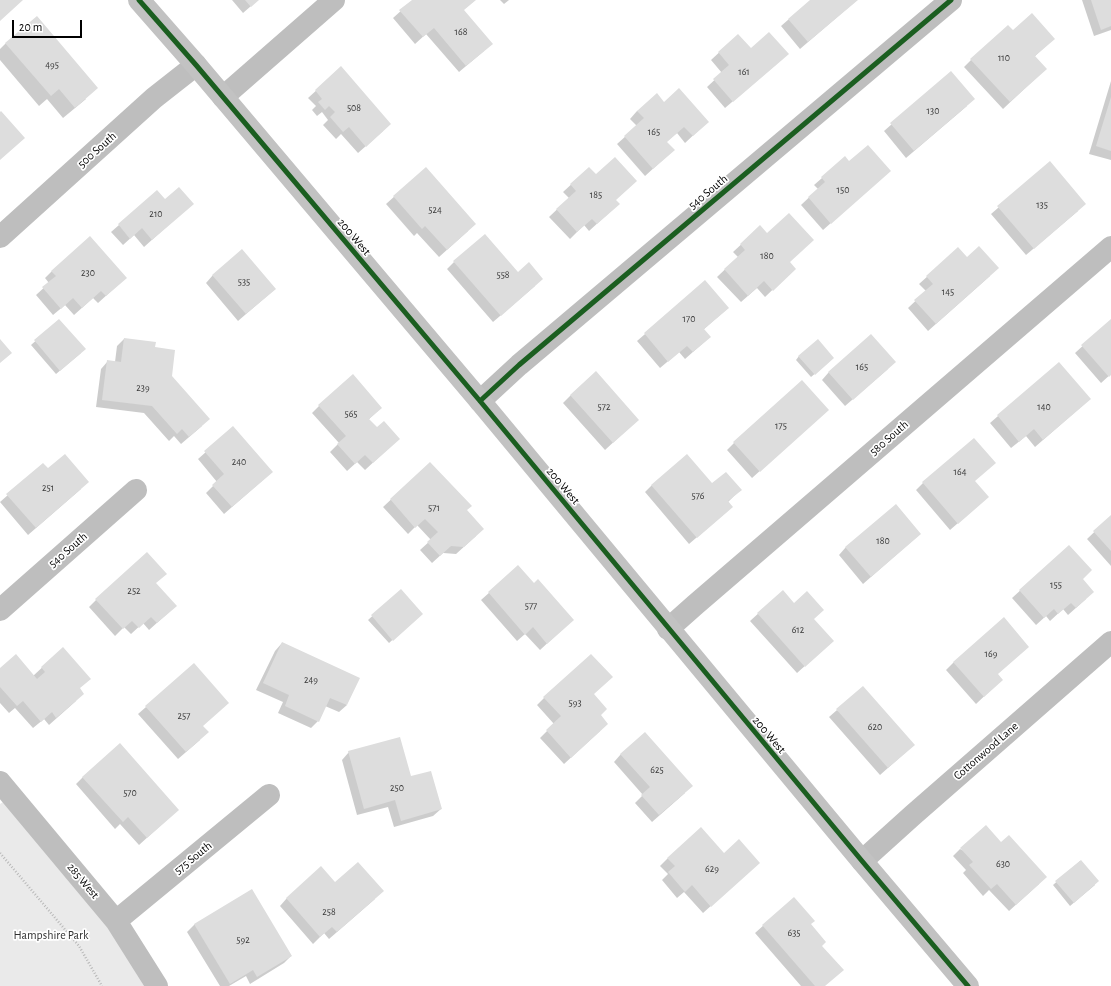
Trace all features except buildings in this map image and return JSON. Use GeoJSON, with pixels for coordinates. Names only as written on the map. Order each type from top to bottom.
{"type":"FeatureCollection","features":[{"type":"Feature","properties":{"kind":"street","name":"200 West"},"geometry":{"type":"LineString","coordinates":[[139,0],[196,65],[480,401],[668,629],[968,986]]}},
{"type":"Feature","properties":{"kind":"street"},"geometry":{"type":"LineString","coordinates":[[223,98],[334,0]]}},
{"type":"Feature","properties":{"kind":"street","name":"540 South"},"geometry":{"type":"LineString","coordinates":[[480,401],[519,365],[952,0]]}},
{"type":"Feature","properties":{"kind":"street","name":"500 South"},"geometry":{"type":"LineString","coordinates":[[0,237],[154,98],[196,65]]}},
{"type":"Feature","properties":{"kind":"street","name":"580 South"},"geometry":{"type":"LineString","coordinates":[[668,629],[1111,247]]}},
{"type":"Feature","properties":{"kind":"street","name":"540 South"},"geometry":{"type":"LineString","coordinates":[[0,610],[136,490]]}},
{"type":"Feature","properties":{"kind":"street","name":"Cottonwood Lane"},"geometry":{"type":"LineString","coordinates":[[862,861],[912,815],[1111,642]]}},
{"type":"Feature","properties":{"kind":"street","name":"285 West"},"geometry":{"type":"LineString","coordinates":[[0,782],[116,921],[157,986]]}},
{"type":"Feature","properties":{"kind":"street","name":"575 South"},"geometry":{"type":"LineString","coordinates":[[116,921],[269,795]]}},
{"type":"Feature","properties":{"kind":"path"},"geometry":{"type":"LineString","coordinates":[[0,853],[79,946],[102,986]]}},
{"type":"Feature","properties":{"kind":"green space","name":"Hampshire Park"},"geometry":{"type":"Polygon","coordinates":[[[6,800],[104,918],[144,986],[0,986],[0,804],[6,800]]]}},
{"type":"Feature","properties":{"kind":"cycle path"},"geometry":{"type":"LineString","coordinates":[[139,0],[196,65],[480,401],[862,861],[968,986]]}},
{"type":"Feature","properties":{"kind":"cycle path"},"geometry":{"type":"LineString","coordinates":[[480,401],[519,365],[951,0]]}}]}
